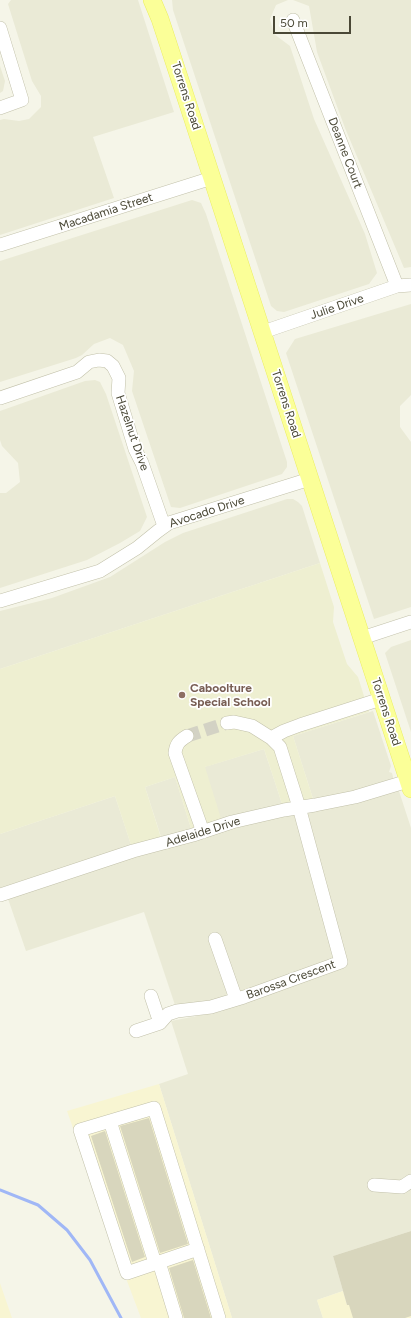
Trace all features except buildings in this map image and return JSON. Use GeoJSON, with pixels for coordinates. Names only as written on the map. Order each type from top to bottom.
{"type":"FeatureCollection","features":[{"type":"Feature","properties":{"kind":"main road","name":"Torrens Road"},"geometry":{"type":"LineString","coordinates":[[152,0],[160,19],[263,332],[410,785]]}},
{"type":"Feature","properties":{"kind":"main road","name":"Torrens Road"},"geometry":{"type":"LineString","coordinates":[[159,0],[160,19]]}},
{"type":"Feature","properties":{"kind":"street","name":"Deanne Court"},"geometry":{"type":"LineString","coordinates":[[293,20],[397,286]]}},
{"type":"Feature","properties":{"kind":"street"},"geometry":{"type":"LineString","coordinates":[[0,28],[22,100],[0,108]]}},
{"type":"Feature","properties":{"kind":"street","name":"Macadamia Street"},"geometry":{"type":"LineString","coordinates":[[0,245],[212,178]]}},
{"type":"Feature","properties":{"kind":"street","name":"Julie Drive"},"geometry":{"type":"LineString","coordinates":[[263,332],[397,286],[411,285]]}},
{"type":"Feature","properties":{"kind":"street","name":"Hazelnut Drive"},"geometry":{"type":"LineString","coordinates":[[0,398],[77,372],[89,362],[99,360],[107,361],[113,366],[118,378],[118,393],[135,449],[142,463],[164,526]]}},
{"type":"Feature","properties":{"kind":"street","name":"Avocado Drive"},"geometry":{"type":"LineString","coordinates":[[0,600],[100,571],[137,548],[164,526],[310,479]]}},
{"type":"Feature","properties":{"kind":"street"},"geometry":{"type":"LineString","coordinates":[[362,638],[411,622]]}},
{"type":"Feature","properties":{"kind":"street"},"geometry":{"type":"LineString","coordinates":[[271,738],[300,725],[382,699]]}},
{"type":"Feature","properties":{"kind":"street"},"geometry":{"type":"LineString","coordinates":[[226,723],[244,723],[252,726],[276,742],[283,754],[299,807]]}},
{"type":"Feature","properties":{"kind":"street"},"geometry":{"type":"LineString","coordinates":[[187,736],[176,745],[175,752],[202,832]]}},
{"type":"Feature","properties":{"kind":"street","name":"Adelaide Drive"},"geometry":{"type":"LineString","coordinates":[[0,895],[133,851],[232,822],[410,785]]}},
{"type":"Feature","properties":{"kind":"street","name":"Barossa Crescent"},"geometry":{"type":"LineString","coordinates":[[136,1031],[160,1023],[168,1014],[177,1011],[211,1007],[341,962],[299,807]]}},
{"type":"Feature","properties":{"kind":"street"},"geometry":{"type":"LineString","coordinates":[[214,939],[236,999]]}},
{"type":"Feature","properties":{"kind":"street"},"geometry":{"type":"LineString","coordinates":[[151,996],[160,1023]]}},
{"type":"Feature","properties":{"kind":"street"},"geometry":{"type":"LineString","coordinates":[[198,1249],[127,1273],[80,1130],[154,1108],[220,1318]]}},
{"type":"Feature","properties":{"kind":"street"},"geometry":{"type":"LineString","coordinates":[[110,1121],[176,1318]]}},
{"type":"Feature","properties":{"kind":"street"},"geometry":{"type":"LineString","coordinates":[[374,1185],[402,1187],[411,1181]]}},
{"type":"Feature","properties":{"kind":"shaded area"},"geometry":{"type":"Polygon","coordinates":[[[11,0],[138,0],[174,112],[93,137],[114,198],[0,235],[0,120],[4,119],[19,121],[29,119],[41,107],[41,96],[32,81],[8,4],[11,0]]]}},
{"type":"Feature","properties":{"kind":"shaded area"},"geometry":{"type":"Polygon","coordinates":[[[172,0],[288,0],[276,5],[270,19],[274,34],[290,46],[314,119],[365,234],[377,273],[369,284],[284,312],[277,311],[271,306],[173,10],[172,0]]]}},
{"type":"Feature","properties":{"kind":"shaded area"},"geometry":{"type":"Polygon","coordinates":[[[293,0],[411,0],[411,267],[404,268],[345,128],[317,52],[309,6],[293,0]]]}},
{"type":"Feature","properties":{"kind":"shaded area"},"geometry":{"type":"Polygon","coordinates":[[[0,66],[5,81],[3,91],[0,93],[0,66]]]}},
{"type":"Feature","properties":{"kind":"shaded area"},"geometry":{"type":"Polygon","coordinates":[[[192,200],[201,203],[206,214],[287,462],[287,467],[282,474],[180,508],[171,507],[132,391],[134,371],[123,345],[110,338],[94,344],[82,355],[76,358],[0,382],[0,261],[192,200]]]}},
{"type":"Feature","properties":{"kind":"shaded area"},"geometry":{"type":"Polygon","coordinates":[[[411,304],[411,395],[400,406],[400,427],[411,442],[411,607],[374,619],[286,353],[295,339],[411,304]]]}},
{"type":"Feature","properties":{"kind":"shaded area"},"geometry":{"type":"Polygon","coordinates":[[[95,380],[100,382],[106,394],[147,517],[140,531],[87,560],[0,588],[0,493],[6,493],[20,482],[18,463],[2,446],[0,440],[0,411],[85,381],[95,380]]]}},
{"type":"Feature","properties":{"kind":"shaded area"},"geometry":{"type":"Polygon","coordinates":[[[287,499],[293,499],[302,506],[320,563],[0,669],[0,611],[52,598],[110,577],[165,542],[183,533],[287,499]]]}},
{"type":"Feature","properties":{"kind":"shaded area","name":"Caboolture Special School"},"geometry":{"type":"Polygon","coordinates":[[[320,563],[334,607],[333,622],[347,664],[358,677],[369,712],[293,736],[315,805],[284,810],[264,749],[205,767],[223,825],[193,835],[175,777],[145,787],[163,844],[133,851],[115,796],[0,834],[0,669],[320,563]]]}},
{"type":"Feature","properties":{"kind":"shaded area"},"geometry":{"type":"Polygon","coordinates":[[[411,640],[411,732],[385,653],[391,647],[411,640]]]}},
{"type":"Feature","properties":{"kind":"shaded area"},"geometry":{"type":"Polygon","coordinates":[[[373,711],[391,766],[389,772],[392,773],[395,785],[397,785],[411,828],[411,1231],[333,1256],[343,1291],[317,1300],[323,1318],[232,1318],[159,1084],[188,1074],[171,1021],[223,1011],[221,1004],[177,1011],[144,912],[26,951],[6,893],[0,895],[0,834],[115,796],[133,851],[163,843],[145,787],[175,777],[193,835],[222,825],[204,767],[264,749],[284,810],[315,805],[293,736],[373,711]]]}},
{"type":"Feature","properties":{"kind":"shaded area"},"geometry":{"type":"Polygon","coordinates":[[[159,1084],[232,1318],[141,1318],[67,1111],[159,1084]]]}},
{"type":"Feature","properties":{"kind":"shaded area"},"geometry":{"type":"Polygon","coordinates":[[[0,1283],[12,1318],[0,1318],[0,1283]]]}},
{"type":"Feature","properties":{"kind":"shaded area"},"geometry":{"type":"Polygon","coordinates":[[[411,1284],[411,1318],[323,1318],[317,1300],[343,1291],[347,1305],[411,1284]]]}},
{"type":"Feature","properties":{"kind":"waterway"},"geometry":{"type":"LineString","coordinates":[[0,1190],[38,1205],[67,1230],[90,1260],[121,1318]]}},
{"type":"Feature","properties":{"kind":"tunnel"},"geometry":{"type":"LineString","coordinates":[[187,736],[227,723]]}},
{"type":"Feature","properties":{"kind":"place","name":"Caboolture Special School"},"geometry":{"type":"Point","coordinates":[182,695]}}]}
